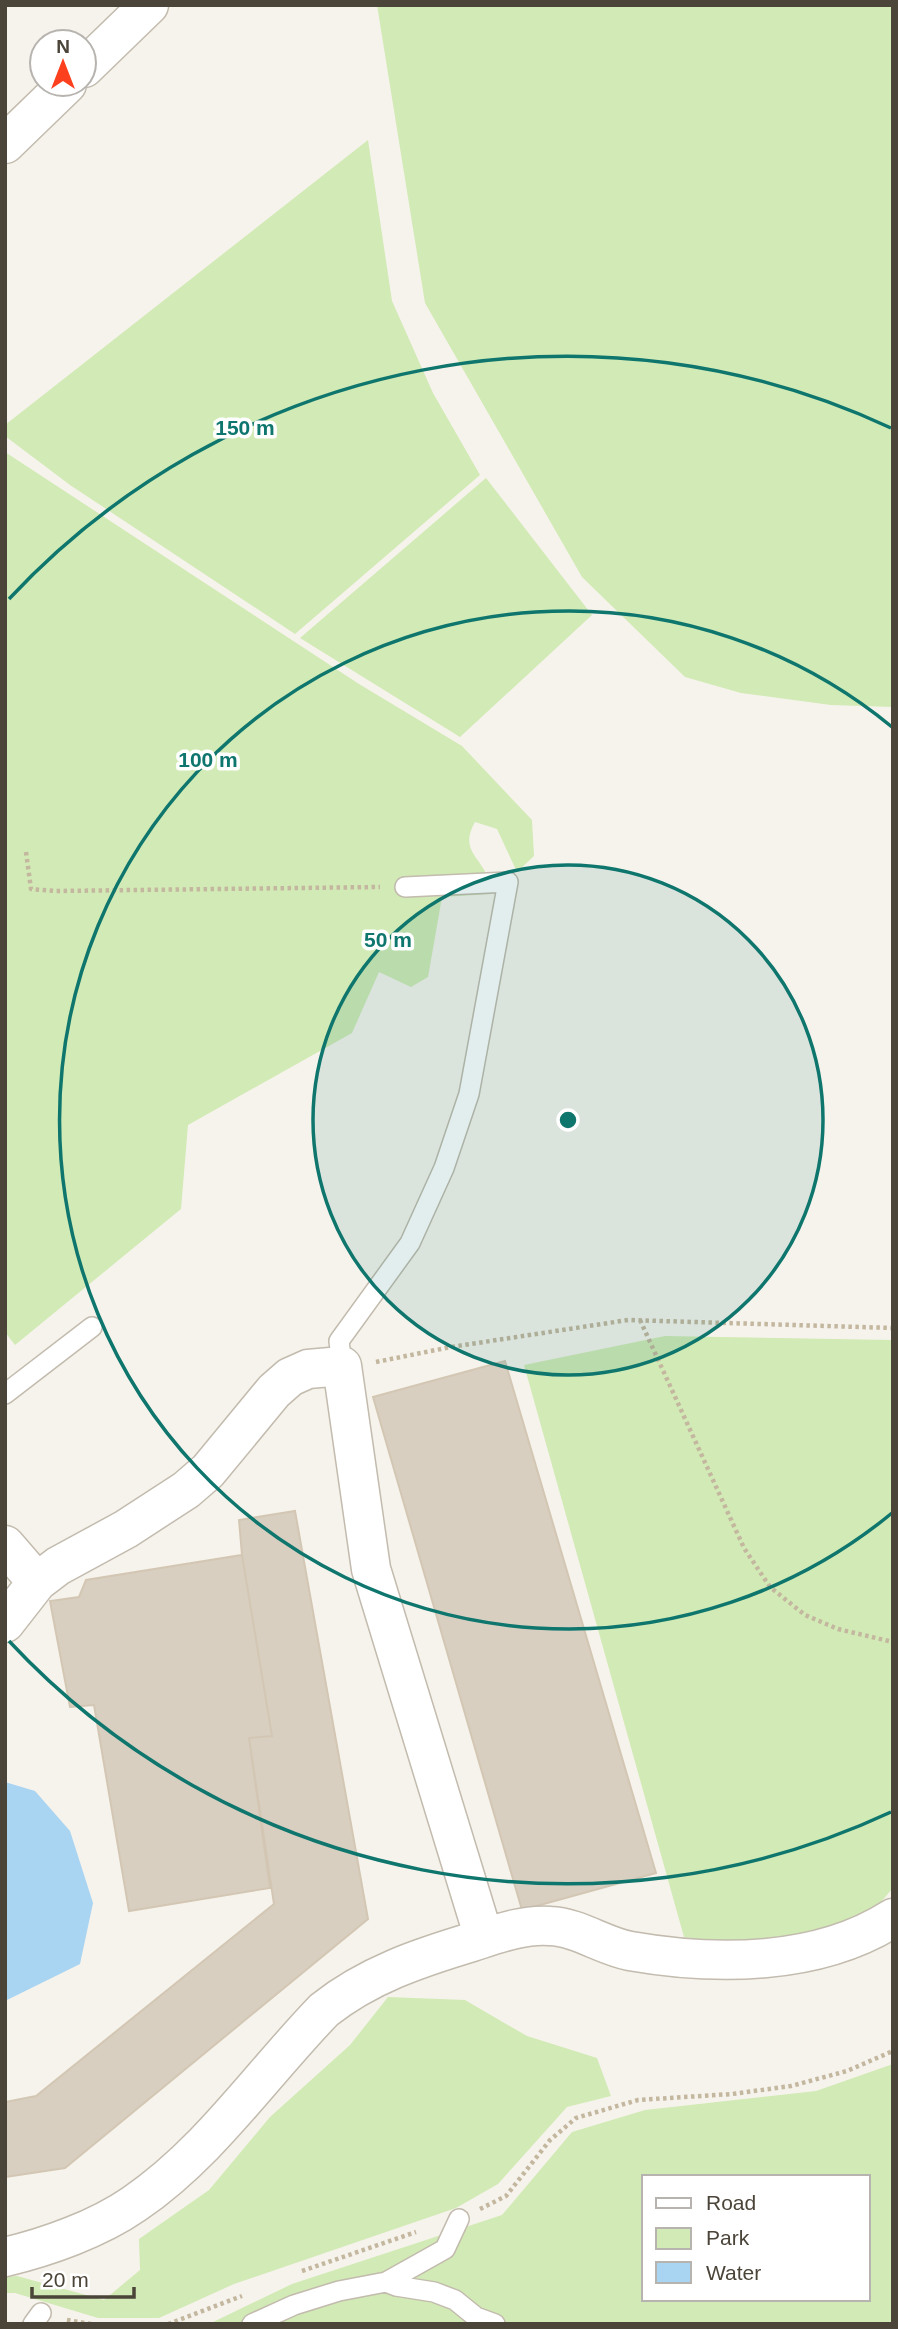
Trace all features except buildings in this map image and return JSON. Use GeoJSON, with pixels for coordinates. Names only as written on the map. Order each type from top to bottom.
{"type":"FeatureCollection","features":[{"type":"Feature","properties":{"kind":"street"},"geometry":{"type":"LineString","coordinates":[[98,54],[149,5]]}},
{"type":"Feature","properties":{"kind":"street"},"geometry":{"type":"LineString","coordinates":[[5,144],[53,98]]}},
{"type":"Feature","properties":{"kind":"street"},"geometry":{"type":"LineString","coordinates":[[5,1623],[37,1582],[58,1566],[126,1529],[187,1490],[208,1471],[274,1391],[290,1377],[308,1369],[342,1366],[371,1569],[484,1938]]}},
{"type":"Feature","properties":{"kind":"street"},"geometry":{"type":"LineString","coordinates":[[5,1545],[37,1582]]}},
{"type":"Feature","properties":{"kind":"street"},"geometry":{"type":"LineString","coordinates":[[5,2257],[37,2249],[132,2206],[164,2182],[200,2149],[324,2010],[346,1992],[420,1958],[522,1927],[550,1926],[574,1931],[628,1950],[688,1958],[740,1959],[800,1953],[836,1945],[872,1931],[893,1918]]}},
{"type":"Feature","properties":{"kind":"lane"},"geometry":{"type":"LineString","coordinates":[[342,1366],[338,1341],[410,1243],[444,1168],[470,1094],[508,882],[405,887]]}},
{"type":"Feature","properties":{"kind":"lane"},"geometry":{"type":"LineString","coordinates":[[5,1394],[92,1326]]}},
{"type":"Feature","properties":{"kind":"lane"},"geometry":{"type":"LineString","coordinates":[[252,2324],[305,2301],[386,2281],[445,2249],[459,2219]]}},
{"type":"Feature","properties":{"kind":"lane"},"geometry":{"type":"LineString","coordinates":[[386,2281],[396,2286],[434,2292],[454,2300],[475,2316],[495,2324]]}},
{"type":"Feature","properties":{"kind":"path"},"geometry":{"type":"LineString","coordinates":[[26,852],[31,888],[55,891],[405,887]]}},
{"type":"Feature","properties":{"kind":"path"},"geometry":{"type":"LineString","coordinates":[[342,1366],[383,1362],[464,1345],[628,1320],[893,1328]]}},
{"type":"Feature","properties":{"kind":"path"},"geometry":{"type":"LineString","coordinates":[[640,1320],[744,1548],[770,1587],[805,1615],[838,1629],[893,1642]]}},
{"type":"Feature","properties":{"kind":"path"},"geometry":{"type":"LineString","coordinates":[[301,2272],[459,2219],[506,2196],[550,2140],[576,2118],[638,2100],[732,2094],[791,2086],[847,2071],[893,2051]]}},
{"type":"Feature","properties":{"kind":"path"},"geometry":{"type":"LineString","coordinates":[[168,2324],[253,2291]]}},
{"type":"Feature","properties":{"kind":"green space"},"geometry":{"type":"Polygon","coordinates":[[[377,5],[893,5],[893,707],[831,705],[741,693],[685,677],[582,577],[425,303],[377,5]]]}},
{"type":"Feature","properties":{"kind":"green space"},"geometry":{"type":"Polygon","coordinates":[[[368,140],[392,301],[433,393],[480,475],[295,634],[70,485],[5,436],[5,425],[368,140]]]}},
{"type":"Feature","properties":{"kind":"green space"},"geometry":{"type":"Polygon","coordinates":[[[5,452],[359,684],[462,746],[532,820],[534,856],[517,872],[497,829],[475,822],[469,839],[470,845],[488,877],[492,894],[442,897],[428,977],[411,987],[379,972],[352,1033],[188,1125],[181,1209],[15,1345],[5,1332],[5,452]]]}},
{"type":"Feature","properties":{"kind":"green space"},"geometry":{"type":"Polygon","coordinates":[[[486,478],[592,615],[460,737],[300,638],[486,478]]]}},
{"type":"Feature","properties":{"kind":"green space"},"geometry":{"type":"Polygon","coordinates":[[[665,1336],[893,1340],[893,1888],[866,1919],[802,1935],[724,1942],[684,1937],[524,1365],[665,1336]]]}},
{"type":"Feature","properties":{"kind":"green space"},"geometry":{"type":"Polygon","coordinates":[[[388,1997],[465,2000],[527,2036],[597,2058],[611,2096],[567,2107],[498,2184],[456,2208],[234,2284],[159,2318],[98,2318],[15,2293],[5,2293],[5,2277],[17,2276],[104,2300],[140,2270],[139,2239],[209,2190],[270,2117],[350,2045],[388,1997]]]}},
{"type":"Feature","properties":{"kind":"green space"},"geometry":{"type":"Polygon","coordinates":[[[893,2064],[893,2324],[209,2324],[292,2284],[502,2215],[572,2132],[645,2110],[816,2091],[893,2064]]]}},
{"type":"Feature","properties":{"kind":"water"},"geometry":{"type":"Polygon","coordinates":[[[5,1782],[35,1791],[70,1831],[93,1903],[80,1964],[5,2001],[5,1782]]]}}]}
